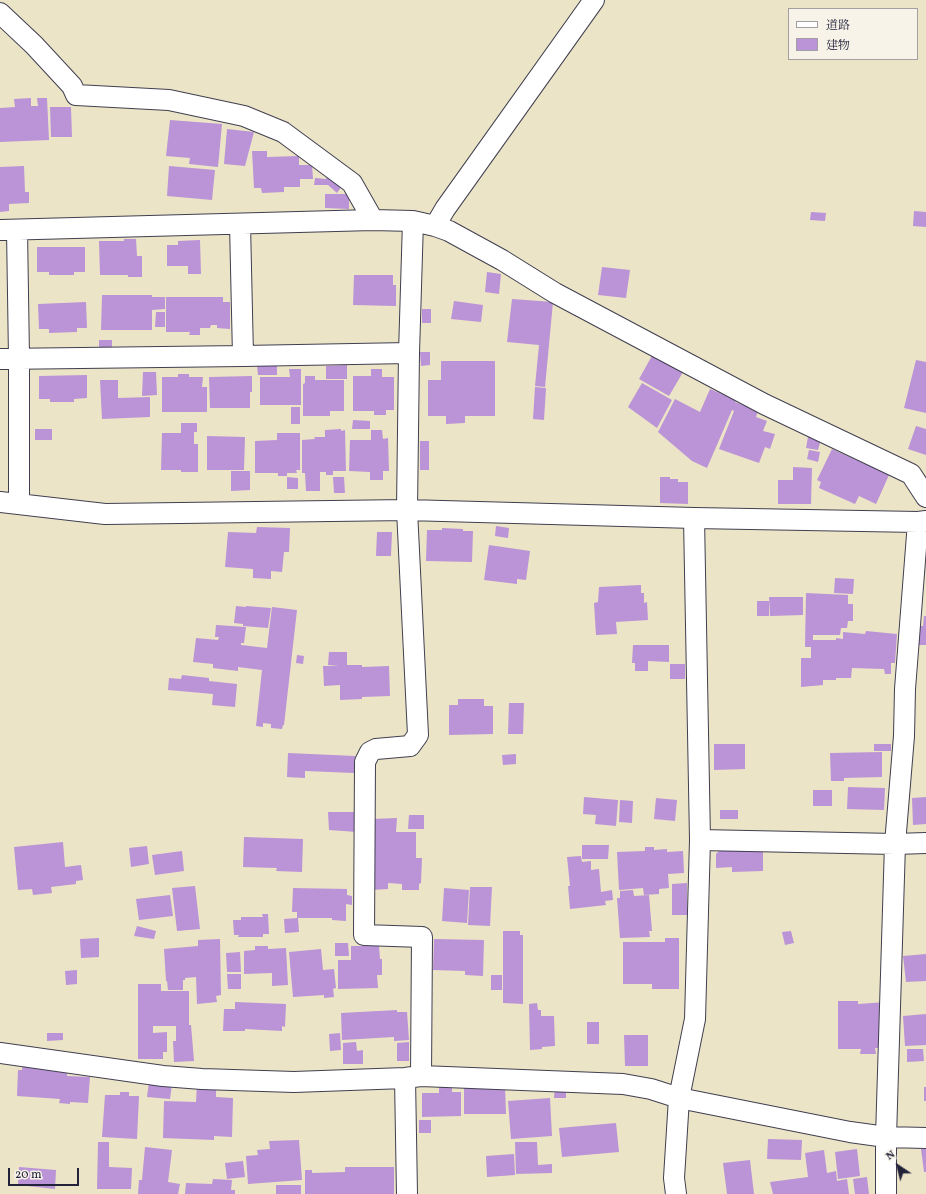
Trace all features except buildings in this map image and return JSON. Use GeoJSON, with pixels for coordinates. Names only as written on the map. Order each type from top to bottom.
{"type":"FeatureCollection","features":[{"type":"Feature","properties":{"kind":"street"},"geometry":{"type":"LineString","coordinates":[[435,226],[445,209],[594,0]]}},
{"type":"Feature","properties":{"kind":"street"},"geometry":{"type":"LineString","coordinates":[[0,13],[39,50],[72,86],[76,95],[169,100],[244,116],[283,132],[352,183],[373,220]]}},
{"type":"Feature","properties":{"kind":"street"},"geometry":{"type":"LineString","coordinates":[[886,1194],[886,1137],[896,844],[904,736],[905,689],[922,521],[694,518],[407,510],[105,514],[9,503],[9,230],[373,220],[413,221],[435,226],[449,231],[502,260],[555,293],[764,404],[911,474],[926,497]]}},
{"type":"Feature","properties":{"kind":"street"},"geometry":{"type":"LineString","coordinates":[[407,1194],[422,937],[364,935],[365,762],[370,752],[376,749],[410,746],[418,735],[407,510],[409,353],[413,221]]}},
{"type":"Feature","properties":{"kind":"street"},"geometry":{"type":"LineString","coordinates":[[240,224],[244,356]]}},
{"type":"Feature","properties":{"kind":"street"},"geometry":{"type":"LineString","coordinates":[[10,359],[409,353]]}},
{"type":"Feature","properties":{"kind":"street"},"geometry":{"type":"LineString","coordinates":[[676,1194],[674,1178],[678,1098],[695,1019],[700,840],[694,518]]}},
{"type":"Feature","properties":{"kind":"street"},"geometry":{"type":"LineString","coordinates":[[700,840],[896,844],[926,843]]}},
{"type":"Feature","properties":{"kind":"street"},"geometry":{"type":"LineString","coordinates":[[0,1053],[171,1077],[294,1082],[413,1077],[623,1084],[651,1088],[678,1098],[850,1132],[886,1137],[926,1138]]}}]}
